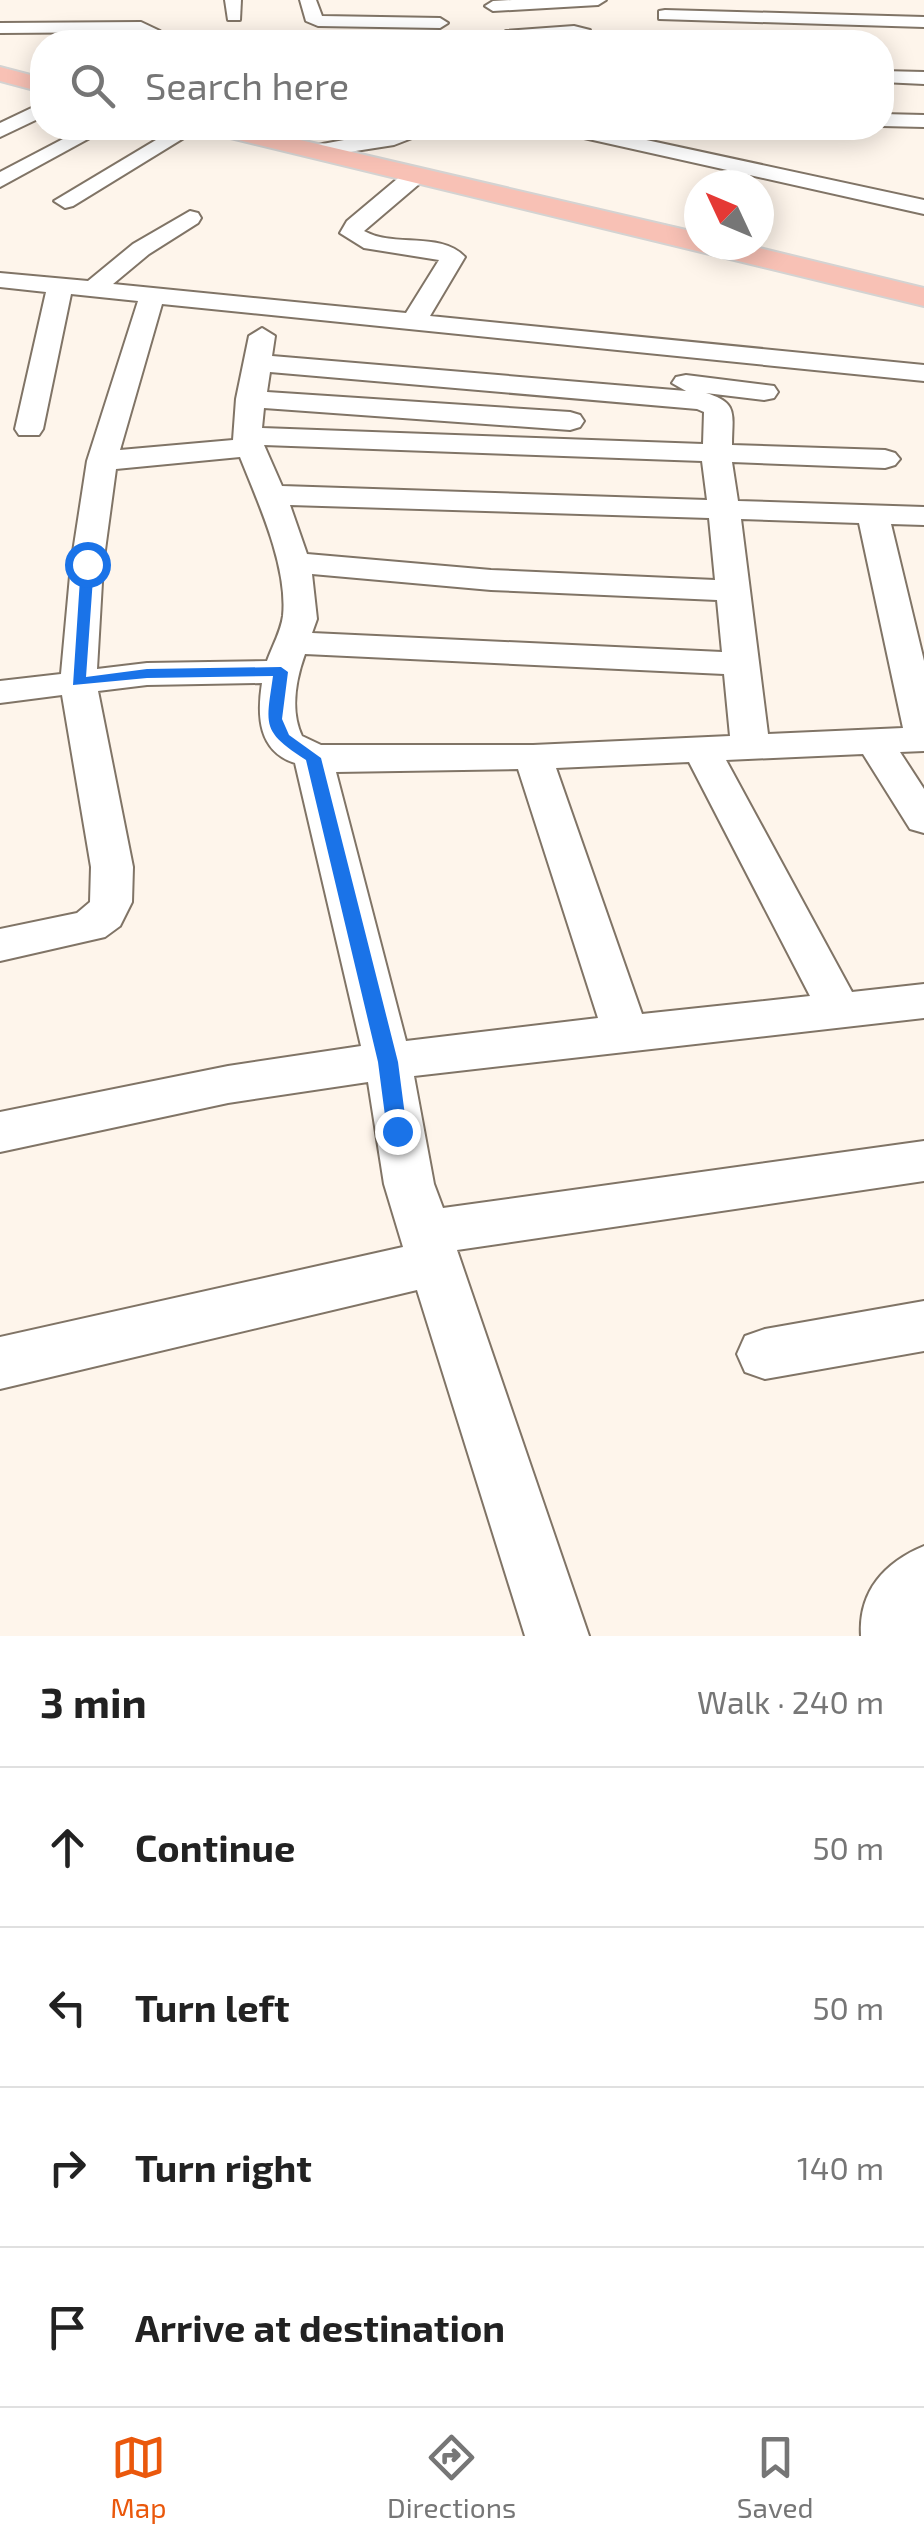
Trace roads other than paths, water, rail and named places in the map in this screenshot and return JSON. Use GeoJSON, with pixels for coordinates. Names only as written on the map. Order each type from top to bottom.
{"type":"FeatureCollection","features":[{"type":"Feature","properties":{"kind":"main road"},"geometry":{"type":"LineString","coordinates":[[0,74],[30,80]]}},
{"type":"Feature","properties":{"kind":"main road"},"geometry":{"type":"LineString","coordinates":[[270,140],[415,167],[684,238]]}},
{"type":"Feature","properties":{"kind":"main road"},"geometry":{"type":"LineString","coordinates":[[773,260],[924,297]]}},
{"type":"Feature","properties":{"kind":"street"},"geometry":{"type":"LineString","coordinates":[[308,0],[312,17],[318,21],[440,24]]}},
{"type":"Feature","properties":{"kind":"street"},"geometry":{"type":"LineString","coordinates":[[490,3],[598,0]]}},
{"type":"Feature","properties":{"kind":"street"},"geometry":{"type":"LineString","coordinates":[[754,0],[796,19]]}},
{"type":"Feature","properties":{"kind":"street"},"geometry":{"type":"LineString","coordinates":[[810,0],[855,30]]}},
{"type":"Feature","properties":{"kind":"street"},"geometry":{"type":"LineString","coordinates":[[490,3],[505,22],[505,30]]}},
{"type":"Feature","properties":{"kind":"street"},"geometry":{"type":"LineString","coordinates":[[524,4],[545,30]]}},
{"type":"Feature","properties":{"kind":"street"},"geometry":{"type":"LineString","coordinates":[[689,30],[667,26],[663,8],[796,19],[855,30],[924,22]]}},
{"type":"Feature","properties":{"kind":"street"},"geometry":{"type":"LineString","coordinates":[[0,28],[38,23],[137,30]]}},
{"type":"Feature","properties":{"kind":"street"},"geometry":{"type":"LineString","coordinates":[[38,23],[63,30]]}},
{"type":"Feature","properties":{"kind":"street"},"geometry":{"type":"LineString","coordinates":[[894,31],[924,32]]}},
{"type":"Feature","properties":{"kind":"street"},"geometry":{"type":"LineString","coordinates":[[894,77],[924,78]]}},
{"type":"Feature","properties":{"kind":"street"},"geometry":{"type":"LineString","coordinates":[[894,115],[924,114]]}},
{"type":"Feature","properties":{"kind":"street"},"geometry":{"type":"LineString","coordinates":[[0,131],[30,115]]}},
{"type":"Feature","properties":{"kind":"street"},"geometry":{"type":"LineString","coordinates":[[894,118],[924,122]]}},
{"type":"Feature","properties":{"kind":"street"},"geometry":{"type":"LineString","coordinates":[[0,181],[76,140]]}},
{"type":"Feature","properties":{"kind":"street"},"geometry":{"type":"LineString","coordinates":[[64,201],[169,140]]}},
{"type":"Feature","properties":{"kind":"street"},"geometry":{"type":"LineString","coordinates":[[316,151],[382,140]]}},
{"type":"Feature","properties":{"kind":"street"},"geometry":{"type":"LineString","coordinates":[[401,140],[431,148],[439,140]]}},
{"type":"Feature","properties":{"kind":"street"},"geometry":{"type":"LineString","coordinates":[[620,140],[924,207]]}},
{"type":"Feature","properties":{"kind":"street"},"geometry":{"type":"LineString","coordinates":[[415,167],[352,233],[370,243],[430,249],[453,257],[419,313]]}},
{"type":"Feature","properties":{"kind":"street"},"geometry":{"type":"LineString","coordinates":[[98,283],[190,218]]}},
{"type":"Feature","properties":{"kind":"street"},"geometry":{"type":"LineString","coordinates":[[0,277],[152,295],[419,313],[924,361]]}},
{"type":"Feature","properties":{"kind":"street"},"geometry":{"type":"LineString","coordinates":[[0,277],[98,283],[924,373]]}},
{"type":"Feature","properties":{"kind":"street"},"geometry":{"type":"LineString","coordinates":[[29,430],[60,286]]}},
{"type":"Feature","properties":{"kind":"street"},"geometry":{"type":"LineString","coordinates":[[0,945],[90,926],[105,915],[111,902],[112,868],[78,682],[87,564],[102,461],[152,295]]}},
{"type":"Feature","properties":{"kind":"street"},"geometry":{"type":"LineString","coordinates":[[274,303],[264,326],[250,399],[248,442],[270,495],[299,590],[300,619],[287,657],[274,719],[282,738],[313,758],[533,758],[924,739],[873,514]]}},
{"type":"Feature","properties":{"kind":"street"},"geometry":{"type":"LineString","coordinates":[[502,383],[522,332]]}},
{"type":"Feature","properties":{"kind":"street"},"geometry":{"type":"LineString","coordinates":[[694,350],[686,383],[764,392]]}},
{"type":"Feature","properties":{"kind":"street"},"geometry":{"type":"LineString","coordinates":[[258,362],[712,404],[720,413],[718,489],[724,509],[750,745]]}},
{"type":"Feature","properties":{"kind":"street"},"geometry":{"type":"LineString","coordinates":[[250,399],[576,422],[589,416],[593,391]]}},
{"type":"Feature","properties":{"kind":"street"},"geometry":{"type":"LineString","coordinates":[[102,461],[248,442],[885,459]]}},
{"type":"Feature","properties":{"kind":"street"},"geometry":{"type":"LineString","coordinates":[[270,495],[924,516]]}},
{"type":"Feature","properties":{"kind":"street"},"geometry":{"type":"LineString","coordinates":[[291,562],[491,580],[732,591]]}},
{"type":"Feature","properties":{"kind":"street"},"geometry":{"type":"LineString","coordinates":[[0,692],[287,657],[468,654],[741,664]]}},
{"type":"Feature","properties":{"kind":"street"},"geometry":{"type":"LineString","coordinates":[[874,741],[924,820]]}},
{"type":"Feature","properties":{"kind":"street"},"geometry":{"type":"LineString","coordinates":[[701,748],[840,1011]]}},
{"type":"Feature","properties":{"kind":"street"},"geometry":{"type":"LineString","coordinates":[[313,758],[388,1062],[397,1131],[430,1248],[556,1636]]}},
{"type":"Feature","properties":{"kind":"street"},"geometry":{"type":"LineString","coordinates":[[533,758],[626,1034]]}},
{"type":"Feature","properties":{"kind":"street"},"geometry":{"type":"LineString","coordinates":[[0,1132],[180,1092],[388,1062],[924,1001]]}},
{"type":"Feature","properties":{"kind":"street"},"geometry":{"type":"LineString","coordinates":[[0,1363],[430,1248],[924,1161]]}},
{"type":"Feature","properties":{"kind":"street"},"geometry":{"type":"LineString","coordinates":[[765,1354],[924,1326]]}},
{"type":"Feature","properties":{"kind":"street"},"geometry":{"type":"LineString","coordinates":[[893,1636],[890,1613],[901,1594],[924,1577]]}}]}
